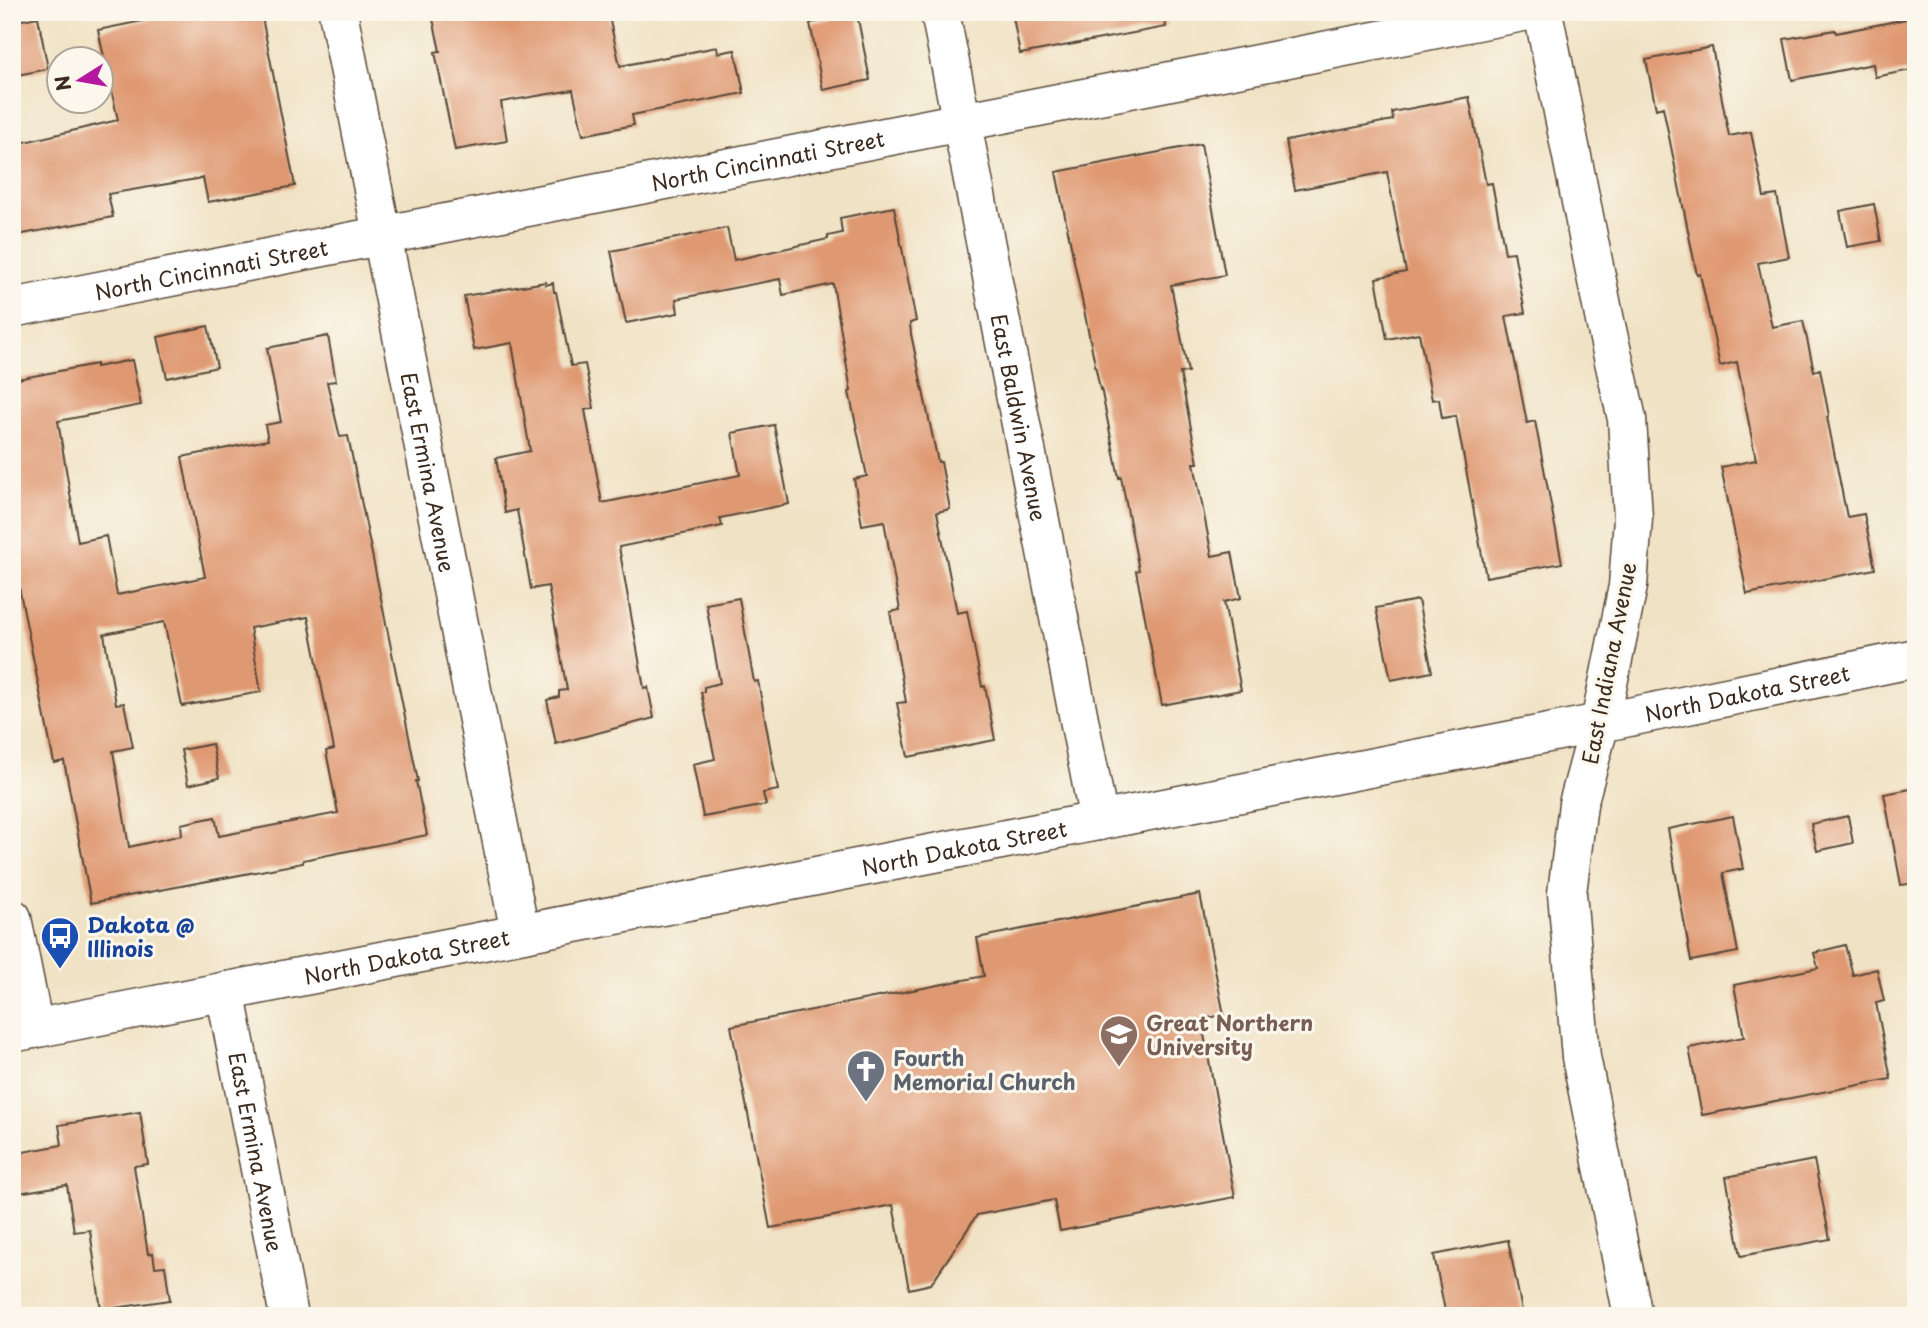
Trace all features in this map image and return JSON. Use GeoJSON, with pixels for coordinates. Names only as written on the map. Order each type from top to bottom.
{"type":"FeatureCollection","features":[{"type":"Feature","properties":{"kind":"street","name":"East Ermina Avenue"},"geometry":{"type":"LineString","coordinates":[[338,12],[520,933]]}},
{"type":"Feature","properties":{"kind":"street","name":"East Baldwin Avenue"},"geometry":{"type":"LineString","coordinates":[[940,12],[1098,821]]}},
{"type":"Feature","properties":{"kind":"street","name":"North Cincinnati Street"},"geometry":{"type":"LineString","coordinates":[[12,308],[1523,12]]}},
{"type":"Feature","properties":{"kind":"street","name":"East Indiana Avenue"},"geometry":{"type":"LineString","coordinates":[[1544,12],[1605,321],[1628,419],[1633,518],[1628,586],[1600,723],[1578,804],[1567,893],[1581,1057],[1633,1316]]}},
{"type":"Feature","properties":{"kind":"street","name":"North Dakota Street"},"geometry":{"type":"LineString","coordinates":[[23,1031],[1600,723],[1916,658]]}},
{"type":"Feature","properties":{"kind":"street"},"geometry":{"type":"LineString","coordinates":[[12,918],[23,1031]]}},
{"type":"Feature","properties":{"kind":"street","name":"East Ermina Avenue"},"geometry":{"type":"LineString","coordinates":[[225,990],[289,1316]]}},
{"type":"Feature","properties":{"kind":"building"},"geometry":{"type":"Polygon","coordinates":[[[166,12],[261,12],[295,186],[208,202],[203,178],[108,194],[113,217],[12,236],[12,145],[118,120],[116,46],[102,46],[98,30],[167,16],[166,12]]]}},
{"type":"Feature","properties":{"kind":"building"},"geometry":{"type":"Polygon","coordinates":[[[464,12],[608,12],[620,66],[717,47],[718,53],[735,50],[744,93],[632,115],[634,125],[583,135],[573,90],[501,102],[507,141],[455,150],[435,52],[440,51],[433,19],[464,12]]]}},
{"type":"Feature","properties":{"kind":"building"},"geometry":{"type":"Polygon","coordinates":[[[1012,12],[1164,12],[1166,27],[1020,54],[1012,12]]]}},
{"type":"Feature","properties":{"kind":"building"},"geometry":{"type":"Polygon","coordinates":[[[857,14],[870,80],[823,90],[810,23],[857,14]]]}},
{"type":"Feature","properties":{"kind":"building"},"geometry":{"type":"Polygon","coordinates":[[[38,17],[46,69],[12,76],[12,22],[38,17]]]}},
{"type":"Feature","properties":{"kind":"building"},"geometry":{"type":"Polygon","coordinates":[[[1911,18],[1916,45],[1916,69],[1875,77],[1873,64],[1792,80],[1784,39],[1835,30],[1836,33],[1911,18]]]}},
{"type":"Feature","properties":{"kind":"building"},"geometry":{"type":"Polygon","coordinates":[[[1712,47],[1729,136],[1751,132],[1764,197],[1777,195],[1789,257],[1758,263],[1772,327],[1803,321],[1814,371],[1820,369],[1847,517],[1864,514],[1875,569],[1747,594],[1721,467],[1756,460],[1737,362],[1720,366],[1700,274],[1697,275],[1663,107],[1656,109],[1646,60],[1712,47]]]}},
{"type":"Feature","properties":{"kind":"building"},"geometry":{"type":"Polygon","coordinates":[[[1469,97],[1486,184],[1492,183],[1505,253],[1514,252],[1525,313],[1506,316],[1527,423],[1535,421],[1562,563],[1486,577],[1456,416],[1442,418],[1439,399],[1432,400],[1419,333],[1387,339],[1376,278],[1406,272],[1387,172],[1295,190],[1286,141],[1393,120],[1392,112],[1469,97]]]}},
{"type":"Feature","properties":{"kind":"building"},"geometry":{"type":"Polygon","coordinates":[[[1201,144],[1225,275],[1171,285],[1188,372],[1180,373],[1198,463],[1194,463],[1212,556],[1232,552],[1241,598],[1224,602],[1241,690],[1162,705],[1121,477],[1119,478],[1056,172],[1201,144]]]}},
{"type":"Feature","properties":{"kind":"building"},"geometry":{"type":"Polygon","coordinates":[[[1874,204],[1881,241],[1847,247],[1840,211],[1874,204]]]}},
{"type":"Feature","properties":{"kind":"building"},"geometry":{"type":"Polygon","coordinates":[[[894,207],[916,321],[910,323],[911,334],[950,509],[937,512],[957,613],[967,611],[995,740],[908,757],[897,703],[906,702],[890,612],[900,610],[884,521],[862,525],[854,479],[867,476],[849,392],[851,391],[833,284],[783,295],[780,279],[676,299],[678,313],[626,323],[611,251],[727,228],[734,260],[828,239],[828,236],[842,233],[840,218],[894,207]]]}},
{"type":"Feature","properties":{"kind":"building"},"geometry":{"type":"Polygon","coordinates":[[[546,282],[546,285],[553,283],[556,292],[571,366],[585,364],[594,408],[585,410],[602,503],[740,475],[732,433],[774,425],[789,504],[720,518],[722,526],[619,547],[644,688],[648,687],[654,718],[556,744],[547,700],[559,697],[559,691],[567,690],[548,586],[531,589],[517,510],[505,513],[496,458],[530,451],[512,343],[474,350],[464,296],[546,282]]]}},
{"type":"Feature","properties":{"kind":"building"},"geometry":{"type":"Polygon","coordinates":[[[208,326],[217,367],[167,378],[158,337],[208,326]]]}},
{"type":"Feature","properties":{"kind":"building"},"geometry":{"type":"Polygon","coordinates":[[[328,336],[336,381],[327,382],[340,437],[348,436],[427,835],[303,860],[303,863],[91,903],[64,761],[54,763],[12,552],[12,380],[132,360],[141,405],[58,421],[78,542],[106,536],[117,595],[205,577],[182,457],[268,440],[265,425],[281,422],[267,348],[328,336]],[[308,617],[250,628],[261,692],[182,706],[164,622],[104,634],[116,704],[124,703],[133,747],[113,751],[129,847],[182,835],[181,824],[215,817],[219,836],[338,813],[326,751],[334,749],[308,617]]]}},
{"type":"Feature","properties":{"kind":"building"},"geometry":{"type":"Polygon","coordinates":[[[739,598],[778,790],[763,793],[766,805],[703,817],[693,764],[715,759],[701,692],[704,692],[704,687],[720,683],[706,604],[739,598]]]}},
{"type":"Feature","properties":{"kind":"building"},"geometry":{"type":"Polygon","coordinates":[[[1418,600],[1432,672],[1391,680],[1376,608],[1418,600]]]}},
{"type":"Feature","properties":{"kind":"building"},"geometry":{"type":"Polygon","coordinates":[[[212,744],[219,778],[188,785],[181,750],[212,744]]]}},
{"type":"Feature","properties":{"kind":"building"},"geometry":{"type":"Polygon","coordinates":[[[1916,788],[1916,883],[1901,885],[1884,794],[1916,788]]]}},
{"type":"Feature","properties":{"kind":"building"},"geometry":{"type":"Polygon","coordinates":[[[1733,816],[1743,869],[1723,873],[1738,952],[1691,961],[1668,829],[1733,816]]]}},
{"type":"Feature","properties":{"kind":"building"},"geometry":{"type":"Polygon","coordinates":[[[1848,816],[1853,843],[1817,851],[1811,824],[1848,816]]]}},
{"type":"Feature","properties":{"kind":"building"},"geometry":{"type":"Polygon","coordinates":[[[1200,894],[1224,1015],[1201,1019],[1235,1197],[1060,1231],[1054,1200],[977,1215],[931,1284],[909,1289],[893,1205],[770,1228],[731,1026],[984,976],[977,938],[1200,894]]]}},
{"type":"Feature","properties":{"kind":"building"},"geometry":{"type":"Polygon","coordinates":[[[1845,945],[1853,975],[1877,969],[1884,1001],[1876,1003],[1891,1079],[1702,1115],[1689,1048],[1744,1037],[1734,985],[1818,968],[1814,953],[1845,945]]]}},
{"type":"Feature","properties":{"kind":"building"},"geometry":{"type":"Polygon","coordinates":[[[140,1112],[148,1164],[134,1166],[148,1254],[153,1253],[155,1267],[165,1266],[170,1300],[101,1310],[90,1230],[74,1232],[67,1185],[12,1194],[12,1154],[62,1145],[59,1125],[140,1112]]]}},
{"type":"Feature","properties":{"kind":"building"},"geometry":{"type":"Polygon","coordinates":[[[1814,1160],[1830,1239],[1741,1256],[1726,1177],[1814,1160]]]}},
{"type":"Feature","properties":{"kind":"building"},"geometry":{"type":"Polygon","coordinates":[[[1508,1240],[1523,1316],[1446,1316],[1434,1255],[1508,1240]]]}},
{"type":"Feature","properties":{"kind":"place","name":"Dakota @ Illinois"},"geometry":{"type":"Point","coordinates":[60,970]}},
{"type":"Feature","properties":{"kind":"place","name":"Great Northern University"},"geometry":{"type":"Point","coordinates":[1119,1068]}},
{"type":"Feature","properties":{"kind":"place","name":"Fourth Memorial Church"},"geometry":{"type":"Point","coordinates":[866,1103]}}]}
